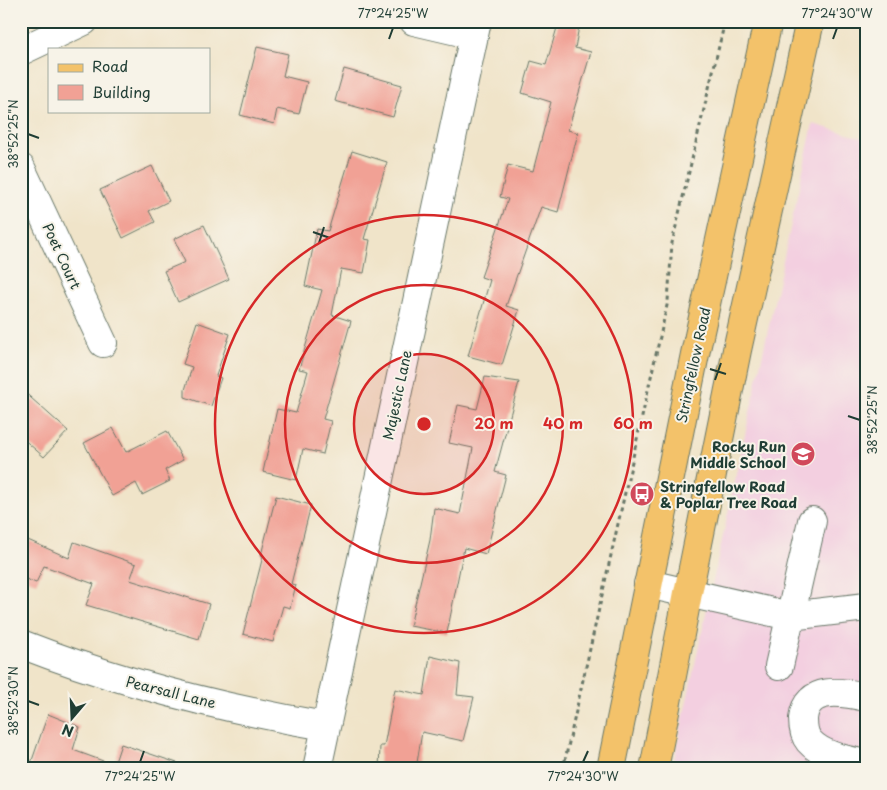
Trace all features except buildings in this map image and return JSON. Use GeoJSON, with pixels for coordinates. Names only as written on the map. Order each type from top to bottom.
{"type":"FeatureCollection","features":[{"type":"Feature","properties":{"kind":"main road","name":"Stringfellow Road"},"geometry":{"type":"LineString","coordinates":[[611,769],[697,344],[768,21]]}},
{"type":"Feature","properties":{"kind":"main road"},"geometry":{"type":"LineString","coordinates":[[654,769],[737,350],[810,21]]}},
{"type":"Feature","properties":{"kind":"street"},"geometry":{"type":"LineString","coordinates":[[21,51],[84,21]]}},
{"type":"Feature","properties":{"kind":"street"},"geometry":{"type":"LineString","coordinates":[[414,21],[476,28]]}},
{"type":"Feature","properties":{"kind":"street","name":"Majestic Lane"},"geometry":{"type":"LineString","coordinates":[[317,769],[476,28]]}},
{"type":"Feature","properties":{"kind":"street","name":"Poet Court"},"geometry":{"type":"LineString","coordinates":[[21,168],[103,343]]}},
{"type":"Feature","properties":{"kind":"street"},"geometry":{"type":"LineString","coordinates":[[779,666],[812,521]]}},
{"type":"Feature","properties":{"kind":"street"},"geometry":{"type":"LineString","coordinates":[[648,584],[790,616],[866,607]]}},
{"type":"Feature","properties":{"kind":"street","name":"Pearsall Lane"},"geometry":{"type":"LineString","coordinates":[[21,644],[112,677],[178,695],[284,719],[326,726]]}},
{"type":"Feature","properties":{"kind":"street"},"geometry":{"type":"LineString","coordinates":[[866,697],[832,692],[817,695],[809,703],[803,717],[803,729],[808,740],[817,748],[834,756],[866,764]]}},
{"type":"Feature","properties":{"kind":"path"},"geometry":{"type":"LineString","coordinates":[[563,769],[668,301],[672,243],[725,21]]}},
{"type":"Feature","properties":{"kind":"shaded area","name":"Rocky Run Middle School"},"geometry":{"type":"Polygon","coordinates":[[[813,124],[866,139],[866,769],[672,769],[813,124]]]}},
{"type":"Feature","properties":{"kind":"place","name":"Rocky Run Middle School"},"geometry":{"type":"Point","coordinates":[803,454]}},
{"type":"Feature","properties":{"kind":"place","name":"Stringfellow Road & Poplar Tree Road"},"geometry":{"type":"Point","coordinates":[642,494]}}]}
